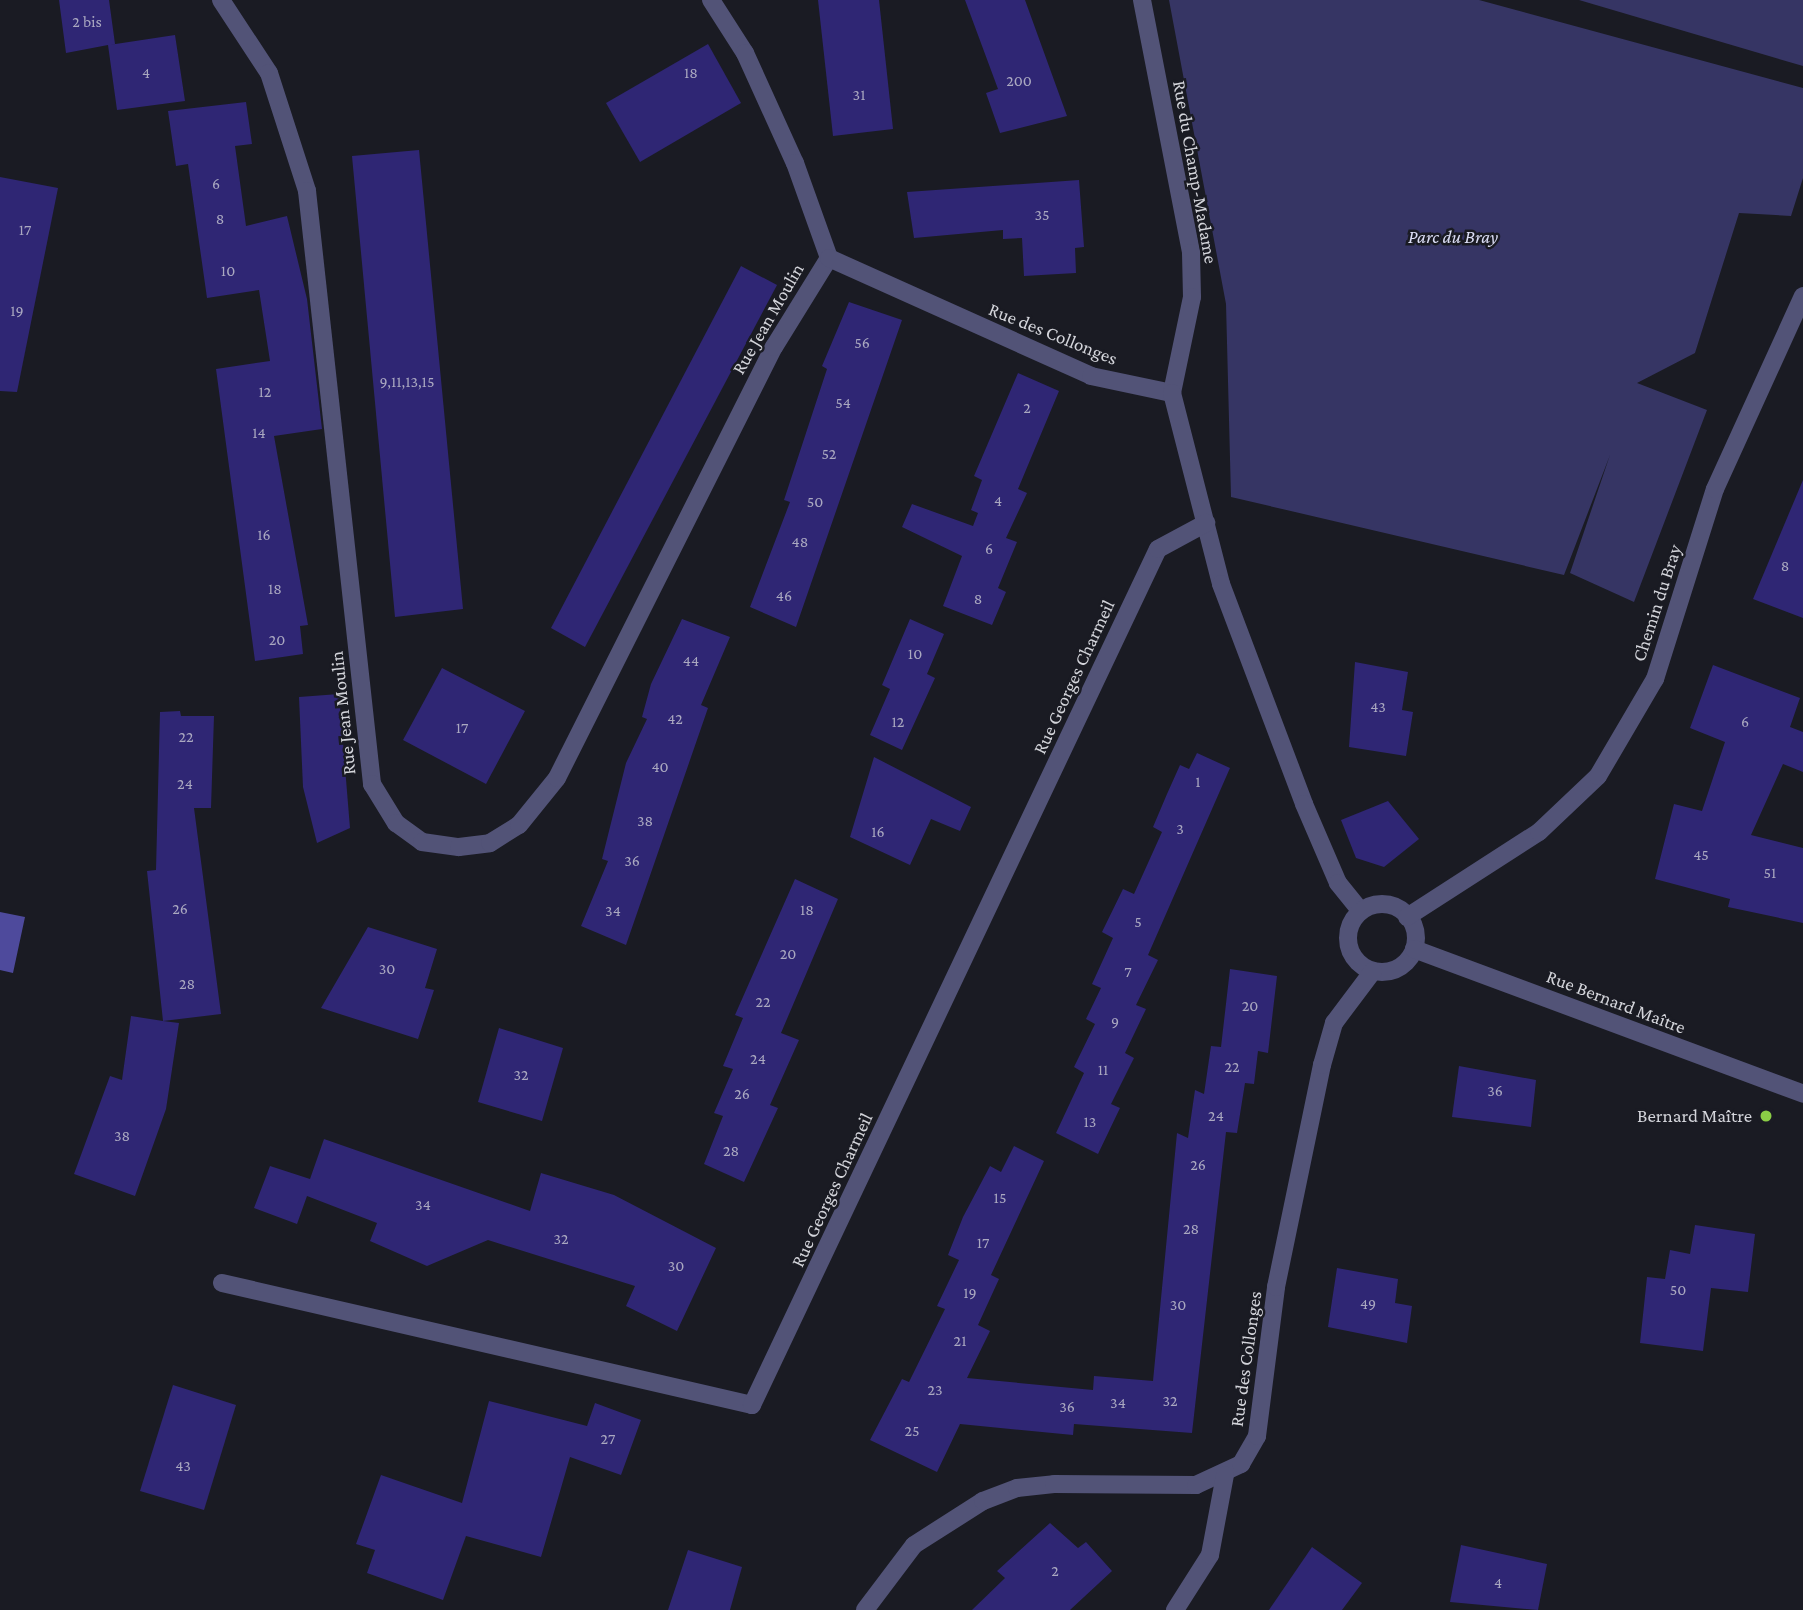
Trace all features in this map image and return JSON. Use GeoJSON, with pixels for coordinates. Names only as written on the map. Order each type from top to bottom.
{"type":"FeatureCollection","features":[{"type":"Feature","properties":{"kind":"street","name":"Rue Jean Moulin"},"geometry":{"type":"LineString","coordinates":[[221,0],[269,73],[307,191],[372,784],[396,823],[422,842],[459,848],[490,843],[519,825],[557,778],[774,346],[829,257]]}},
{"type":"Feature","properties":{"kind":"street"},"geometry":{"type":"LineString","coordinates":[[711,0],[745,53],[795,163],[829,257]]}},
{"type":"Feature","properties":{"kind":"street","name":"Rue du Champ-Madame"},"geometry":{"type":"LineString","coordinates":[[1142,0],[1191,253],[1192,298],[1172,393]]}},
{"type":"Feature","properties":{"kind":"street","name":"Rue des Collonges"},"geometry":{"type":"LineString","coordinates":[[829,257],[1091,376],[1172,393]]}},
{"type":"Feature","properties":{"kind":"street","name":"Chemin du Bray"},"geometry":{"type":"LineString","coordinates":[[1407,917],[1539,832],[1598,776],[1654,679],[1715,489],[1803,296]]}},
{"type":"Feature","properties":{"kind":"street"},"geometry":{"type":"LineString","coordinates":[[1172,393],[1221,584],[1304,804],[1338,883],[1361,911]]}},
{"type":"Feature","properties":{"kind":"street","name":"Rue Georges Charmeil"},"geometry":{"type":"LineString","coordinates":[[222,1283],[752,1405],[1158,549],[1206,523]]}},
{"type":"Feature","properties":{"kind":"street"},"geometry":{"type":"LineString","coordinates":[[1381,904],[1407,917],[1414,949],[1402,966],[1373,971],[1355,960],[1347,939],[1361,911],[1381,904]]}},
{"type":"Feature","properties":{"kind":"street","name":"Rue Bernard Maître"},"geometry":{"type":"LineString","coordinates":[[1414,949],[1803,1094]]}},
{"type":"Feature","properties":{"kind":"street","name":"Rue des Collonges"},"geometry":{"type":"LineString","coordinates":[[865,1610],[914,1545],[983,1501],[1017,1488],[1196,1485],[1225,1475],[1241,1464],[1257,1436],[1276,1287],[1334,1023],[1373,971]]}},
{"type":"Feature","properties":{"kind":"street"},"geometry":{"type":"LineString","coordinates":[[1175,1610],[1210,1555],[1225,1475]]}},
{"type":"Feature","properties":{"kind":"green space","name":"Parc du Bray"},"geometry":{"type":"Polygon","coordinates":[[[1169,0],[1479,0],[1803,88],[1803,178],[1791,216],[1739,213],[1695,353],[1637,383],[1707,410],[1634,602],[1570,573],[1610,455],[1564,575],[1231,497],[1226,304],[1169,0]]]}},
{"type":"Feature","properties":{"kind":"green space"},"geometry":{"type":"Polygon","coordinates":[[[1579,0],[1803,0],[1803,66],[1579,0]]]}},
{"type":"Feature","properties":{"kind":"shaded area"},"geometry":{"type":"Polygon","coordinates":[[[0,912],[25,917],[13,973],[0,970],[0,912]]]}},
{"type":"Feature","properties":{"kind":"building"},"geometry":{"type":"Polygon","coordinates":[[[59,0],[109,0],[115,44],[109,45],[175,35],[185,101],[117,110],[108,45],[66,53],[59,0]]]}},
{"type":"Feature","properties":{"kind":"building"},"geometry":{"type":"Polygon","coordinates":[[[818,0],[879,0],[893,129],[833,136],[818,0]]]}},
{"type":"Feature","properties":{"kind":"building"},"geometry":{"type":"Polygon","coordinates":[[[965,0],[1025,0],[1067,116],[1000,133],[986,93],[998,89],[965,0]]]}},
{"type":"Feature","properties":{"kind":"building"},"geometry":{"type":"Polygon","coordinates":[[[708,44],[741,103],[640,162],[606,103],[708,44]]]}},
{"type":"Feature","properties":{"kind":"building"},"geometry":{"type":"Polygon","coordinates":[[[246,102],[252,144],[235,146],[246,226],[287,216],[307,299],[322,429],[274,436],[308,625],[300,626],[303,654],[255,661],[216,369],[270,361],[259,290],[207,298],[188,164],[176,166],[168,111],[246,102]]]}},
{"type":"Feature","properties":{"kind":"building"},"geometry":{"type":"Polygon","coordinates":[[[419,150],[463,609],[395,617],[352,156],[419,150]]]}},
{"type":"Feature","properties":{"kind":"building"},"geometry":{"type":"Polygon","coordinates":[[[0,177],[58,188],[17,392],[0,391],[0,177]]]}},
{"type":"Feature","properties":{"kind":"building"},"geometry":{"type":"Polygon","coordinates":[[[1079,180],[1084,247],[1075,248],[1076,273],[1024,276],[1022,238],[1003,239],[1003,230],[914,238],[907,192],[1079,180]]]}},
{"type":"Feature","properties":{"kind":"building"},"geometry":{"type":"Polygon","coordinates":[[[741,266],[777,285],[585,647],[551,628],[741,266]]]}},
{"type":"Feature","properties":{"kind":"building"},"geometry":{"type":"Polygon","coordinates":[[[849,302],[902,320],[796,627],[750,607],[790,502],[784,500],[827,369],[822,366],[849,302]]]}},
{"type":"Feature","properties":{"kind":"building"},"geometry":{"type":"Polygon","coordinates":[[[1018,373],[1059,391],[1018,489],[1027,493],[1006,538],[1017,542],[998,588],[1006,592],[992,625],[943,606],[962,556],[902,527],[912,504],[973,526],[978,513],[971,510],[982,480],[974,476],[1018,373]]]}},
{"type":"Feature","properties":{"kind":"building"},"geometry":{"type":"Polygon","coordinates":[[[1803,480],[1803,618],[1753,599],[1803,480]]]}},
{"type":"Feature","properties":{"kind":"building"},"geometry":{"type":"Polygon","coordinates":[[[682,619],[730,637],[701,705],[708,708],[626,945],[581,926],[608,861],[602,859],[626,763],[647,719],[642,717],[651,684],[682,619]]]}},
{"type":"Feature","properties":{"kind":"building"},"geometry":{"type":"Polygon","coordinates":[[[910,619],[944,634],[927,674],[935,678],[902,750],[870,735],[890,689],[882,685],[910,619]]]}},
{"type":"Feature","properties":{"kind":"building"},"geometry":{"type":"Polygon","coordinates":[[[1355,662],[1408,672],[1402,710],[1413,712],[1406,756],[1349,747],[1355,662]]]}},
{"type":"Feature","properties":{"kind":"building"},"geometry":{"type":"Polygon","coordinates":[[[1713,665],[1800,698],[1790,727],[1803,732],[1803,772],[1783,764],[1751,835],[1803,848],[1803,923],[1728,907],[1730,899],[1655,879],[1674,804],[1702,811],[1725,742],[1690,728],[1713,665]]]}},
{"type":"Feature","properties":{"kind":"building"},"geometry":{"type":"Polygon","coordinates":[[[442,668],[525,711],[486,784],[403,740],[442,668]]]}},
{"type":"Feature","properties":{"kind":"building"},"geometry":{"type":"Polygon","coordinates":[[[339,694],[350,828],[317,843],[303,787],[299,697],[339,694]]]}},
{"type":"Feature","properties":{"kind":"building"},"geometry":{"type":"Polygon","coordinates":[[[180,711],[181,716],[214,716],[211,808],[194,808],[221,1014],[163,1021],[147,871],[156,870],[160,712],[180,711]]]}},
{"type":"Feature","properties":{"kind":"building"},"geometry":{"type":"Polygon","coordinates":[[[1197,753],[1230,768],[1148,955],[1158,960],[1136,1005],[1146,1009],[1125,1053],[1134,1058],[1111,1104],[1120,1108],[1098,1154],[1056,1133],[1084,1073],[1074,1067],[1095,1024],[1086,1019],[1101,988],[1092,984],[1113,938],[1102,932],[1123,889],[1134,894],[1162,832],[1153,827],[1167,794],[1180,765],[1189,769],[1197,753]]]}},
{"type":"Feature","properties":{"kind":"building"},"geometry":{"type":"Polygon","coordinates":[[[874,757],[971,807],[960,831],[931,819],[910,865],[850,837],[874,757]]]}},
{"type":"Feature","properties":{"kind":"building"},"geometry":{"type":"Polygon","coordinates":[[[1388,801],[1419,839],[1384,867],[1356,858],[1341,820],[1388,801]]]}},
{"type":"Feature","properties":{"kind":"building"},"geometry":{"type":"Polygon","coordinates":[[[795,879],[838,899],[781,1033],[799,1040],[770,1105],[778,1108],[744,1182],[704,1164],[723,1116],[714,1113],[733,1069],[723,1066],[743,1018],[735,1015],[795,879]]]}},
{"type":"Feature","properties":{"kind":"building"},"geometry":{"type":"Polygon","coordinates":[[[368,927],[437,949],[425,988],[434,990],[418,1039],[321,1008],[368,927]]]}},
{"type":"Feature","properties":{"kind":"building"},"geometry":{"type":"Polygon","coordinates":[[[1230,969],[1277,976],[1268,1053],[1258,1051],[1254,1084],[1245,1083],[1237,1133],[1226,1132],[1192,1433],[1074,1424],[1073,1435],[960,1424],[937,1472],[870,1440],[902,1379],[909,1382],[945,1309],[937,1306],[959,1260],[948,1255],[963,1217],[990,1166],[1001,1172],[1014,1146],[1044,1161],[991,1275],[999,1279],[978,1325],[990,1331],[967,1378],[1093,1390],[1094,1376],[1153,1381],[1177,1133],[1188,1138],[1195,1090],[1204,1094],[1211,1046],[1221,1047],[1230,969]]]}},
{"type":"Feature","properties":{"kind":"building"},"geometry":{"type":"Polygon","coordinates":[[[131,1016],[179,1023],[166,1109],[135,1196],[74,1174],[110,1076],[122,1080],[131,1016]]]}},
{"type":"Feature","properties":{"kind":"building"},"geometry":{"type":"Polygon","coordinates":[[[499,1028],[563,1048],[542,1121],[478,1102],[499,1028]]]}},
{"type":"Feature","properties":{"kind":"building"},"geometry":{"type":"Polygon","coordinates":[[[1459,1066],[1536,1080],[1531,1127],[1452,1117],[1459,1066]]]}},
{"type":"Feature","properties":{"kind":"building"},"geometry":{"type":"Polygon","coordinates":[[[324,1139],[530,1211],[541,1173],[614,1195],[716,1248],[677,1331],[626,1306],[635,1286],[488,1240],[427,1266],[370,1241],[377,1223],[307,1196],[297,1224],[254,1208],[270,1166],[310,1179],[324,1139]]]}},
{"type":"Feature","properties":{"kind":"building"},"geometry":{"type":"Polygon","coordinates":[[[1695,1225],[1755,1234],[1748,1292],[1711,1288],[1703,1351],[1640,1343],[1647,1277],[1665,1279],[1670,1250],[1690,1254],[1695,1225]]]}},
{"type":"Feature","properties":{"kind":"building"},"geometry":{"type":"Polygon","coordinates":[[[1337,1268],[1398,1279],[1395,1303],[1412,1306],[1407,1343],[1328,1327],[1337,1268]]]}},
{"type":"Feature","properties":{"kind":"building"},"geometry":{"type":"Polygon","coordinates":[[[173,1385],[236,1405],[204,1510],[140,1491],[173,1385]]]}},
{"type":"Feature","properties":{"kind":"building"},"geometry":{"type":"Polygon","coordinates":[[[489,1401],[587,1426],[595,1403],[641,1420],[621,1475],[570,1457],[541,1557],[466,1536],[443,1600],[367,1573],[375,1550],[356,1544],[381,1475],[462,1503],[489,1401]]]}},
{"type":"Feature","properties":{"kind":"building"},"geometry":{"type":"Polygon","coordinates":[[[1050,1523],[1078,1548],[1086,1542],[1112,1571],[1070,1610],[972,1610],[1005,1578],[997,1571],[1050,1523]]]}},
{"type":"Feature","properties":{"kind":"building"},"geometry":{"type":"Polygon","coordinates":[[[1461,1545],[1547,1564],[1538,1610],[1450,1602],[1461,1545]]]}},
{"type":"Feature","properties":{"kind":"building"},"geometry":{"type":"Polygon","coordinates":[[[1312,1547],[1362,1583],[1342,1610],[1269,1610],[1312,1547]]]}},
{"type":"Feature","properties":{"kind":"building"},"geometry":{"type":"Polygon","coordinates":[[[688,1550],[742,1567],[730,1610],[668,1610],[688,1550]]]}},
{"type":"Feature","properties":{"kind":"place","name":"Bernard Maître"},"geometry":{"type":"Point","coordinates":[1766,1116]}}]}
